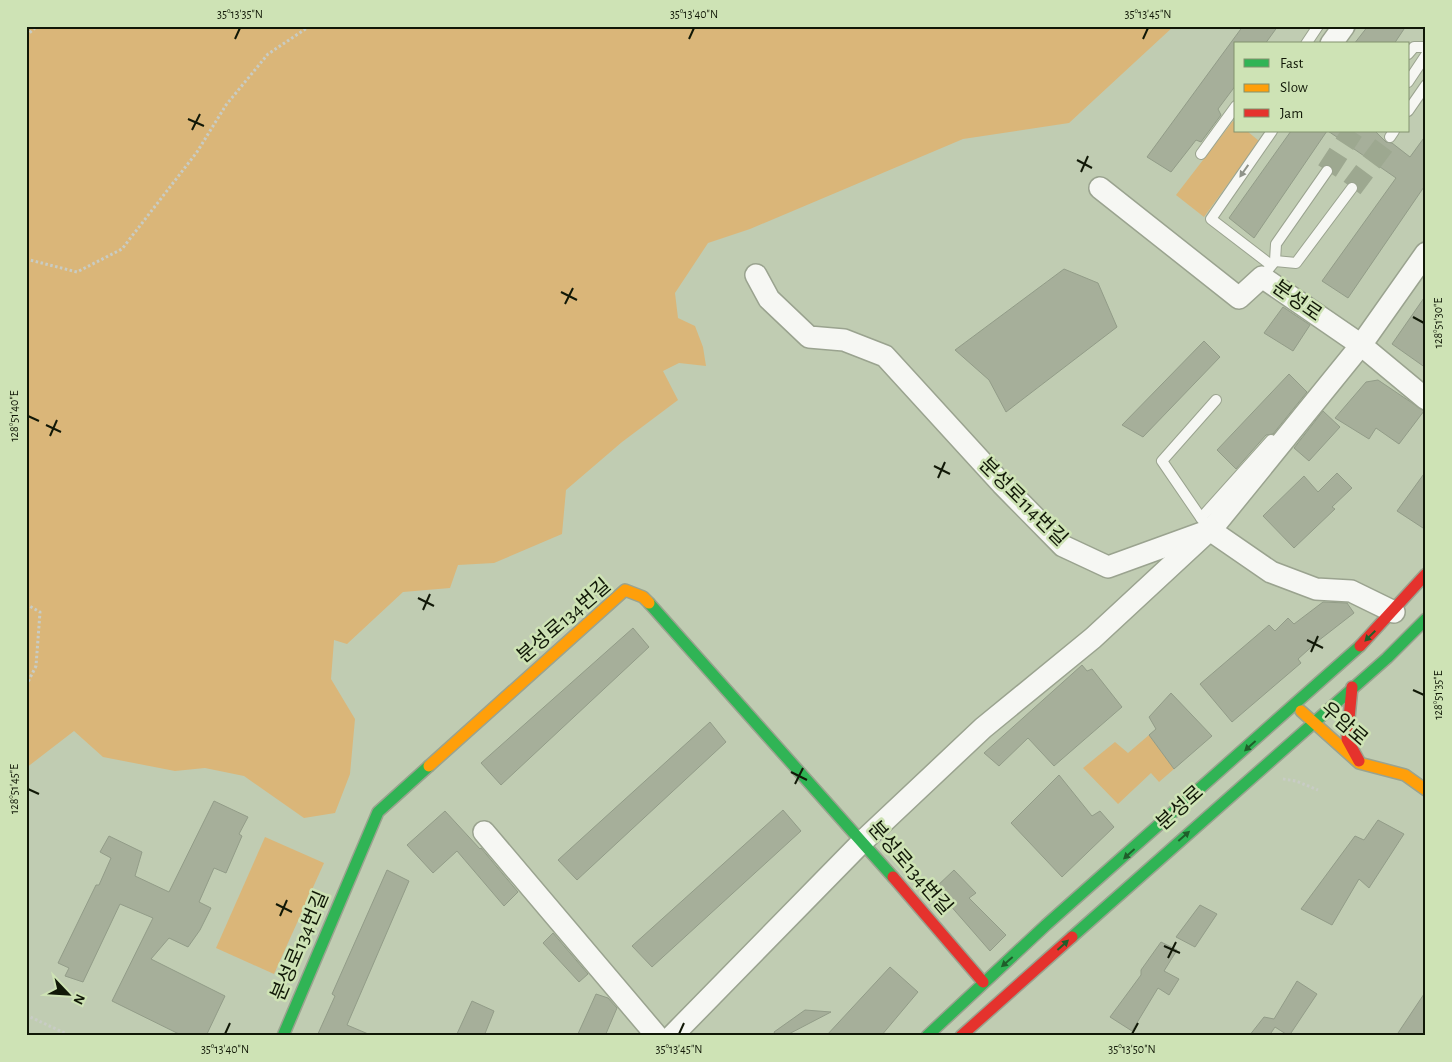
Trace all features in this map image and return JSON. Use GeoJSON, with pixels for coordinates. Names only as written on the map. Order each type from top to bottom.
{"type":"FeatureCollection","features":[{"type":"Feature","properties":{"kind":"main road","name":"분성로"},"geometry":{"type":"LineString","coordinates":[[927,1036],[983,982],[1333,673],[1394,612],[1426,574]]}},
{"type":"Feature","properties":{"kind":"main road","name":"분성로134번길"},"geometry":{"type":"LineString","coordinates":[[283,1036],[378,812],[625,590],[643,597],[863,841],[983,982]]}},
{"type":"Feature","properties":{"kind":"main road","name":"분성로"},"geometry":{"type":"LineString","coordinates":[[961,1036],[1352,687],[1387,658],[1426,619]]}},
{"type":"Feature","properties":{"kind":"main road"},"geometry":{"type":"LineString","coordinates":[[1352,687],[1347,740],[1359,763]]}},
{"type":"Feature","properties":{"kind":"main road","name":"우암로"},"geometry":{"type":"LineString","coordinates":[[1296,705],[1312,723],[1359,763],[1405,775],[1426,790]]}},
{"type":"Feature","properties":{"kind":"street"},"geometry":{"type":"LineString","coordinates":[[1333,42],[1344,26]]}},
{"type":"Feature","properties":{"kind":"street","name":"분성로"},"geometry":{"type":"LineString","coordinates":[[1100,188],[1239,298],[1269,268],[1426,399]]}},
{"type":"Feature","properties":{"kind":"street"},"geometry":{"type":"LineString","coordinates":[[672,1036],[863,841],[983,728],[1093,638],[1206,524],[1361,346],[1426,254]]}},
{"type":"Feature","properties":{"kind":"street","name":"분성로114번길"},"geometry":{"type":"LineString","coordinates":[[756,275],[769,299],[809,337],[844,340],[885,356],[1002,484],[1062,546],[1108,567],[1206,524]]}},
{"type":"Feature","properties":{"kind":"street"},"geometry":{"type":"LineString","coordinates":[[1206,524],[1271,572],[1316,589],[1351,591],[1394,612]]}},
{"type":"Feature","properties":{"kind":"street"},"geometry":{"type":"LineString","coordinates":[[484,832],[657,1036]]}},
{"type":"Feature","properties":{"kind":"lane"},"geometry":{"type":"LineString","coordinates":[[1307,42],[1318,26]]}},
{"type":"Feature","properties":{"kind":"lane"},"geometry":{"type":"LineString","coordinates":[[1410,52],[1414,47],[1426,47]]}},
{"type":"Feature","properties":{"kind":"lane"},"geometry":{"type":"LineString","coordinates":[[1410,79],[1426,55]]}},
{"type":"Feature","properties":{"kind":"lane"},"geometry":{"type":"LineString","coordinates":[[1410,107],[1426,85]]}},
{"type":"Feature","properties":{"kind":"lane"},"geometry":{"type":"LineString","coordinates":[[1201,154],[1234,109]]}},
{"type":"Feature","properties":{"kind":"lane"},"geometry":{"type":"LineString","coordinates":[[1269,268],[1211,219],[1271,132]]}},
{"type":"Feature","properties":{"kind":"lane"},"geometry":{"type":"LineString","coordinates":[[1269,268],[1276,244],[1327,170]]}},
{"type":"Feature","properties":{"kind":"lane"},"geometry":{"type":"LineString","coordinates":[[1269,268],[1296,263],[1352,188]]}},
{"type":"Feature","properties":{"kind":"lane"},"geometry":{"type":"LineString","coordinates":[[1216,400],[1162,461],[1206,524],[1271,440]]}},
{"type":"Feature","properties":{"kind":"path"},"geometry":{"type":"LineString","coordinates":[[26,36],[37,26]]}},
{"type":"Feature","properties":{"kind":"path"},"geometry":{"type":"LineString","coordinates":[[26,259],[78,272],[122,249],[197,152],[226,105],[268,54],[310,26]]}},
{"type":"Feature","properties":{"kind":"path"},"geometry":{"type":"LineString","coordinates":[[26,604],[40,612],[36,666],[26,686]]}},
{"type":"Feature","properties":{"kind":"path"},"geometry":{"type":"LineString","coordinates":[[26,1015],[70,1036]]}},
{"type":"Feature","properties":{"kind":"shaded area"},"geometry":{"type":"Polygon","coordinates":[[[26,26],[1174,26],[1069,123],[963,139],[750,229],[708,243],[675,293],[678,318],[695,326],[703,347],[706,366],[679,363],[663,371],[678,400],[622,442],[566,490],[562,534],[494,563],[458,565],[450,588],[403,592],[347,644],[334,640],[331,679],[355,719],[350,774],[335,813],[304,818],[244,776],[205,768],[175,771],[103,757],[74,731],[26,768],[26,26]]]}},
{"type":"Feature","properties":{"kind":"shaded area"},"geometry":{"type":"Polygon","coordinates":[[[1233,121],[1234,132],[1248,132],[1259,141],[1204,217],[1176,195],[1233,121]]]}},
{"type":"Feature","properties":{"kind":"shaded area"},"geometry":{"type":"Polygon","coordinates":[[[1149,735],[1174,769],[1159,782],[1151,773],[1118,804],[1083,768],[1115,742],[1128,753],[1149,735]]]}},
{"type":"Feature","properties":{"kind":"shaded area"},"geometry":{"type":"Polygon","coordinates":[[[265,837],[324,863],[274,974],[216,948],[265,837]]]}},
{"type":"Feature","properties":{"kind":"building"},"geometry":{"type":"Polygon","coordinates":[[[1243,26],[1278,26],[1266,42],[1234,42],[1234,88],[1218,109],[1221,115],[1201,142],[1196,140],[1171,172],[1147,157],[1243,26]]]}},
{"type":"Feature","properties":{"kind":"building"},"geometry":{"type":"Polygon","coordinates":[[[1368,26],[1406,26],[1395,42],[1356,42],[1368,26]]]}},
{"type":"Feature","properties":{"kind":"building"},"geometry":{"type":"Polygon","coordinates":[[[1290,132],[1326,132],[1254,238],[1229,218],[1290,132]]]}},
{"type":"Feature","properties":{"kind":"building"},"geometry":{"type":"Polygon","coordinates":[[[1329,132],[1376,132],[1386,142],[1392,143],[1410,157],[1426,135],[1426,184],[1348,298],[1322,281],[1396,178],[1329,132]]]}},
{"type":"Feature","properties":{"kind":"building"},"geometry":{"type":"Polygon","coordinates":[[[1064,269],[1098,283],[1117,327],[1006,412],[989,380],[955,350],[1064,269]]]}},
{"type":"Feature","properties":{"kind":"building"},"geometry":{"type":"Polygon","coordinates":[[[1426,295],[1426,368],[1392,344],[1426,295]]]}},
{"type":"Feature","properties":{"kind":"building"},"geometry":{"type":"Polygon","coordinates":[[[1283,307],[1310,325],[1293,351],[1264,333],[1283,307]]]}},
{"type":"Feature","properties":{"kind":"building"},"geometry":{"type":"Polygon","coordinates":[[[1204,341],[1220,357],[1143,437],[1122,425],[1204,341]]]}},
{"type":"Feature","properties":{"kind":"building"},"geometry":{"type":"Polygon","coordinates":[[[1289,374],[1307,392],[1273,434],[1266,435],[1236,469],[1217,450],[1289,374]]]}},
{"type":"Feature","properties":{"kind":"building"},"geometry":{"type":"Polygon","coordinates":[[[1378,380],[1424,411],[1399,444],[1376,428],[1369,439],[1335,418],[1366,382],[1378,380]]]}},
{"type":"Feature","properties":{"kind":"building"},"geometry":{"type":"Polygon","coordinates":[[[1323,411],[1340,427],[1309,461],[1294,448],[1323,411]]]}},
{"type":"Feature","properties":{"kind":"building"},"geometry":{"type":"Polygon","coordinates":[[[1426,471],[1426,530],[1397,511],[1426,471]]]}},
{"type":"Feature","properties":{"kind":"building"},"geometry":{"type":"Polygon","coordinates":[[[1337,473],[1352,488],[1332,507],[1335,509],[1294,548],[1263,516],[1304,476],[1318,492],[1337,473]]]}},
{"type":"Feature","properties":{"kind":"building"},"geometry":{"type":"Polygon","coordinates":[[[1323,602],[1347,603],[1354,613],[1318,641],[1298,659],[1301,663],[1232,722],[1200,684],[1269,625],[1275,631],[1288,618],[1294,624],[1323,602]]]}},
{"type":"Feature","properties":{"kind":"building"},"geometry":{"type":"Polygon","coordinates":[[[633,628],[649,647],[501,785],[481,763],[633,628]]]}},
{"type":"Feature","properties":{"kind":"building"},"geometry":{"type":"Polygon","coordinates":[[[1082,665],[1087,671],[1092,669],[1122,707],[1054,766],[1028,738],[999,766],[984,753],[1082,665]]]}},
{"type":"Feature","properties":{"kind":"building"},"geometry":{"type":"Polygon","coordinates":[[[1171,693],[1212,736],[1174,769],[1149,735],[1156,729],[1149,717],[1171,693]]]}},
{"type":"Feature","properties":{"kind":"building"},"geometry":{"type":"Polygon","coordinates":[[[710,722],[726,742],[577,880],[558,860],[710,722]]]}},
{"type":"Feature","properties":{"kind":"building"},"geometry":{"type":"Polygon","coordinates":[[[1059,775],[1092,816],[1100,811],[1114,827],[1062,877],[1011,823],[1059,775]]]}},
{"type":"Feature","properties":{"kind":"building"},"geometry":{"type":"Polygon","coordinates":[[[214,801],[248,817],[239,834],[242,836],[226,873],[214,868],[199,902],[211,908],[200,930],[188,947],[169,938],[151,959],[225,996],[206,1036],[183,1036],[112,1001],[153,918],[120,904],[83,982],[65,976],[69,968],[58,963],[111,858],[100,852],[109,836],[142,852],[135,876],[169,892],[214,801]]]}},
{"type":"Feature","properties":{"kind":"building"},"geometry":{"type":"Polygon","coordinates":[[[783,810],[801,831],[652,967],[632,946],[783,810]]]}},
{"type":"Feature","properties":{"kind":"building"},"geometry":{"type":"Polygon","coordinates":[[[445,811],[481,848],[518,892],[504,906],[457,851],[433,873],[407,845],[445,811]]]}},
{"type":"Feature","properties":{"kind":"building"},"geometry":{"type":"Polygon","coordinates":[[[1378,820],[1404,834],[1369,888],[1359,879],[1332,925],[1301,909],[1355,836],[1364,840],[1378,820]]]}},
{"type":"Feature","properties":{"kind":"building"},"geometry":{"type":"Polygon","coordinates":[[[387,870],[409,881],[347,1025],[373,1036],[317,1036],[335,996],[332,994],[387,870]]]}},
{"type":"Feature","properties":{"kind":"building"},"geometry":{"type":"Polygon","coordinates":[[[954,870],[976,893],[969,898],[1006,935],[990,951],[935,888],[954,870]]]}},
{"type":"Feature","properties":{"kind":"building"},"geometry":{"type":"Polygon","coordinates":[[[1200,905],[1217,914],[1195,947],[1176,937],[1200,905]]]}},
{"type":"Feature","properties":{"kind":"building"},"geometry":{"type":"Polygon","coordinates":[[[553,933],[588,974],[579,982],[543,943],[553,933]]]}},
{"type":"Feature","properties":{"kind":"building"},"geometry":{"type":"Polygon","coordinates":[[[1161,942],[1177,950],[1164,971],[1179,979],[1169,995],[1158,988],[1132,1031],[1110,1017],[1141,975],[1141,970],[1161,942]]]}},
{"type":"Feature","properties":{"kind":"building"},"geometry":{"type":"Polygon","coordinates":[[[890,967],[918,992],[881,1036],[826,1036],[890,967]]]}},
{"type":"Feature","properties":{"kind":"building"},"geometry":{"type":"Polygon","coordinates":[[[1297,981],[1317,994],[1289,1036],[1275,1027],[1269,1036],[1249,1036],[1264,1017],[1274,1019],[1297,981]]]}},
{"type":"Feature","properties":{"kind":"building"},"geometry":{"type":"Polygon","coordinates":[[[1426,991],[1426,1036],[1396,1036],[1426,991]]]}},
{"type":"Feature","properties":{"kind":"building"},"geometry":{"type":"Polygon","coordinates":[[[596,994],[608,998],[617,1008],[605,1036],[577,1036],[596,994]]]}},
{"type":"Feature","properties":{"kind":"building"},"geometry":{"type":"Polygon","coordinates":[[[472,1001],[494,1011],[484,1036],[456,1036],[472,1001]]]}},
{"type":"Feature","properties":{"kind":"building"},"geometry":{"type":"Polygon","coordinates":[[[805,1010],[831,1012],[785,1036],[776,1036],[774,1032],[805,1010]]]}},
{"type":"Feature","properties":{"kind":"tunnel"},"geometry":{"type":"LineString","coordinates":[[1327,171],[1352,132]]}},
{"type":"Feature","properties":{"kind":"tunnel"},"geometry":{"type":"LineString","coordinates":[[1352,188],[1390,137]]}},
{"type":"Feature","properties":{"kind":"traffic: fast"},"geometry":{"type":"LineString","coordinates":[[649,603],[893,877]]}},
{"type":"Feature","properties":{"kind":"traffic: fast"},"geometry":{"type":"LineString","coordinates":[[1072,937],[1387,658],[1426,619]]}},
{"type":"Feature","properties":{"kind":"traffic: fast"},"geometry":{"type":"LineString","coordinates":[[927,1036],[1046,925],[1360,646]]}},
{"type":"Feature","properties":{"kind":"traffic: fast"},"geometry":{"type":"LineString","coordinates":[[283,1036],[378,812],[429,766]]}},
{"type":"Feature","properties":{"kind":"traffic: slow"},"geometry":{"type":"LineString","coordinates":[[429,766],[625,590],[643,597],[649,603]]}},
{"type":"Feature","properties":{"kind":"traffic: slow"},"geometry":{"type":"LineString","coordinates":[[1301,711],[1359,763],[1405,775],[1426,790]]}},
{"type":"Feature","properties":{"kind":"traffic: jam"},"geometry":{"type":"LineString","coordinates":[[1360,646],[1426,574]]}},
{"type":"Feature","properties":{"kind":"traffic: jam"},"geometry":{"type":"LineString","coordinates":[[1352,687],[1347,739],[1359,761]]}},
{"type":"Feature","properties":{"kind":"traffic: jam"},"geometry":{"type":"LineString","coordinates":[[893,877],[983,982]]}},
{"type":"Feature","properties":{"kind":"traffic: jam"},"geometry":{"type":"LineString","coordinates":[[961,1036],[1072,937]]}}]}
